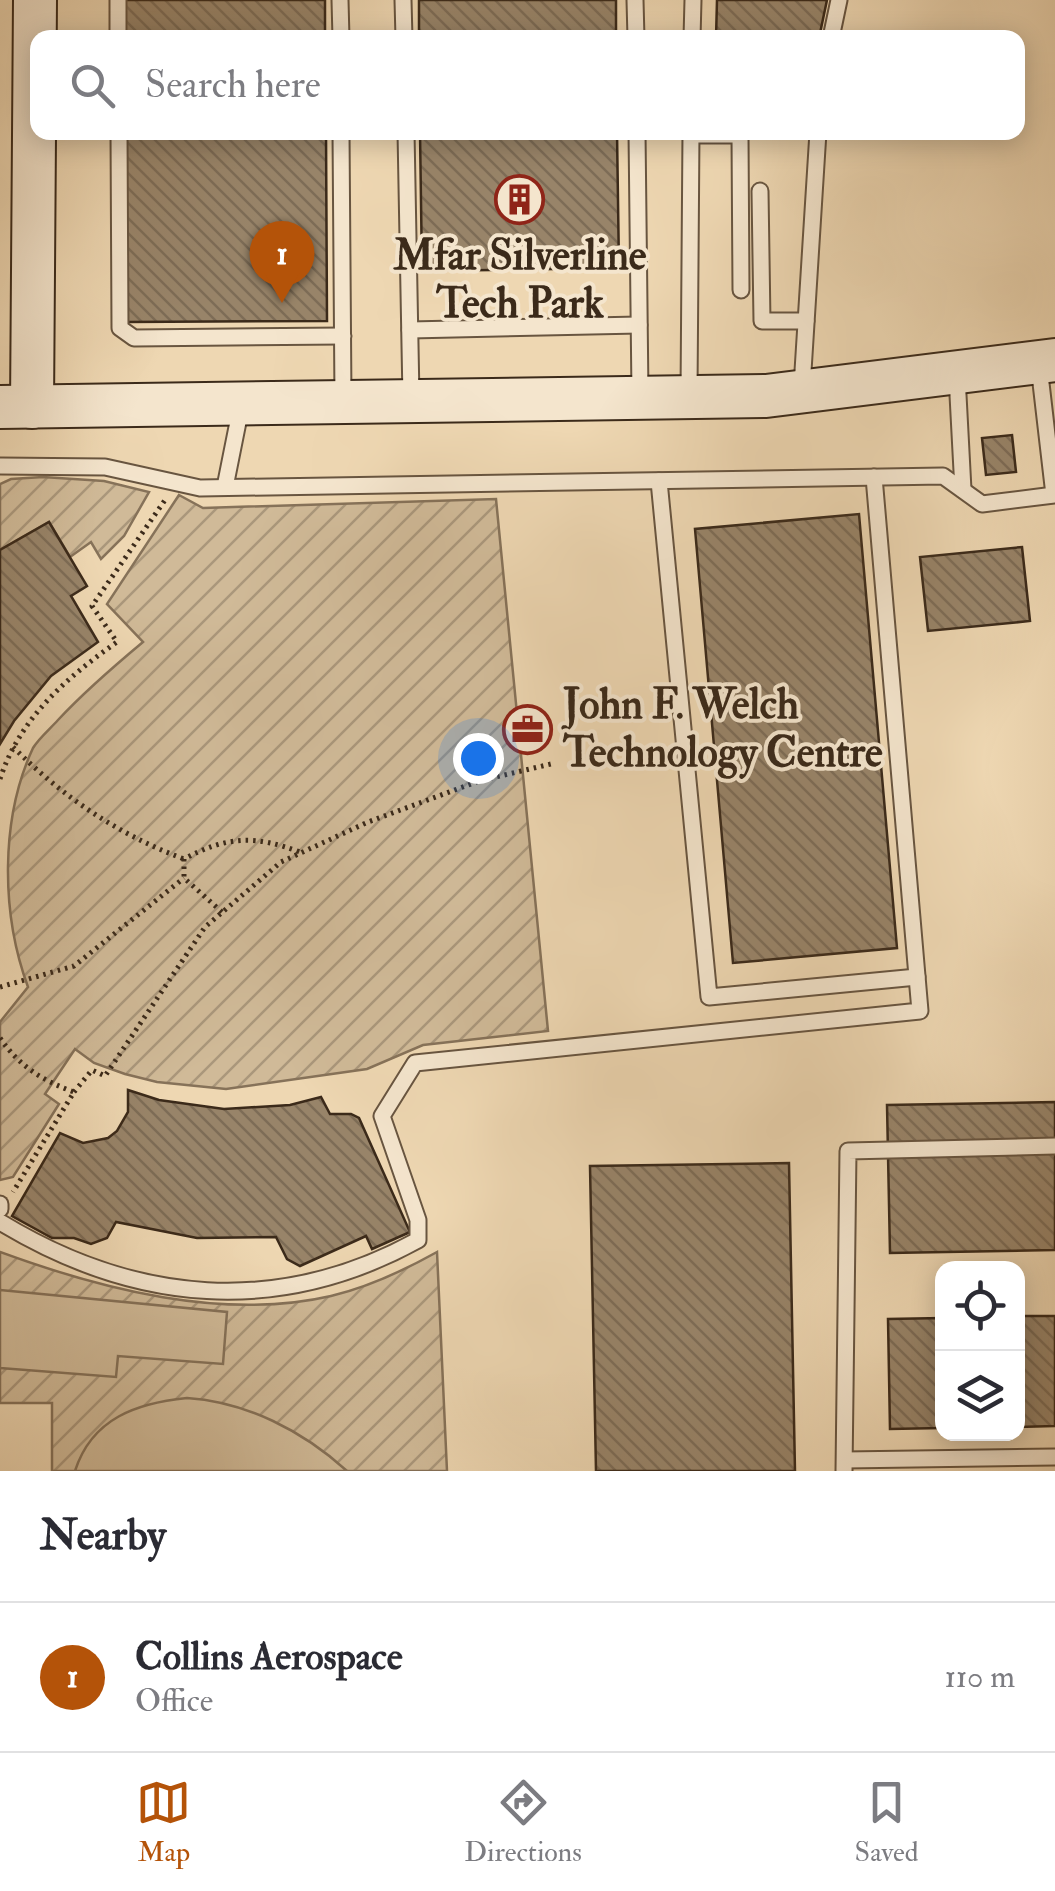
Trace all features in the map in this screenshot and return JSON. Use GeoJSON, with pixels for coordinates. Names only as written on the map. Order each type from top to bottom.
{"type":"FeatureCollection","features":[{"type":"Feature","properties":{"kind":"street"},"geometry":{"type":"LineString","coordinates":[[35,0],[35,30]]}},
{"type":"Feature","properties":{"kind":"street"},"geometry":{"type":"LineString","coordinates":[[35,140],[16,407],[766,396],[1047,361]]}},
{"type":"Feature","properties":{"kind":"lane"},"geometry":{"type":"LineString","coordinates":[[118,0],[118,30]]}},
{"type":"Feature","properties":{"kind":"lane"},"geometry":{"type":"LineString","coordinates":[[340,0],[340,30]]}},
{"type":"Feature","properties":{"kind":"lane"},"geometry":{"type":"LineString","coordinates":[[403,0],[404,30]]}},
{"type":"Feature","properties":{"kind":"lane"},"geometry":{"type":"LineString","coordinates":[[636,0],[636,30]]}},
{"type":"Feature","properties":{"kind":"lane"},"geometry":{"type":"LineString","coordinates":[[692,0],[692,30]]}},
{"type":"Feature","properties":{"kind":"lane"},"geometry":{"type":"LineString","coordinates":[[832,30],[839,0]]}},
{"type":"Feature","properties":{"kind":"lane"},"geometry":{"type":"LineString","coordinates":[[119,140],[120,328],[134,338],[343,336]]}},
{"type":"Feature","properties":{"kind":"lane"},"geometry":{"type":"LineString","coordinates":[[341,140],[343,403]]}},
{"type":"Feature","properties":{"kind":"lane"},"geometry":{"type":"LineString","coordinates":[[406,140],[411,401]]}},
{"type":"Feature","properties":{"kind":"lane"},"geometry":{"type":"LineString","coordinates":[[637,140],[640,398]]}},
{"type":"Feature","properties":{"kind":"lane"},"geometry":{"type":"LineString","coordinates":[[689,397],[692,140]]}},
{"type":"Feature","properties":{"kind":"lane"},"geometry":{"type":"LineString","coordinates":[[740,140],[742,290]]}},
{"type":"Feature","properties":{"kind":"lane"},"geometry":{"type":"LineString","coordinates":[[802,391],[817,140]]}},
{"type":"Feature","properties":{"kind":"lane"},"geometry":{"type":"LineString","coordinates":[[760,191],[762,322],[806,321]]}},
{"type":"Feature","properties":{"kind":"lane"},"geometry":{"type":"LineString","coordinates":[[410,330],[639,325]]}},
{"type":"Feature","properties":{"kind":"lane"},"geometry":{"type":"LineString","coordinates":[[0,466],[79,465],[131,471],[200,488],[943,476],[982,504],[1054,495],[1047,361]]}},
{"type":"Feature","properties":{"kind":"lane"},"geometry":{"type":"LineString","coordinates":[[956,372],[963,490]]}},
{"type":"Feature","properties":{"kind":"lane"},"geometry":{"type":"LineString","coordinates":[[225,487],[242,404]]}},
{"type":"Feature","properties":{"kind":"lane"},"geometry":{"type":"LineString","coordinates":[[0,1222],[59,1255],[160,1286],[230,1292],[318,1282],[370,1265],[418,1240],[418,1220],[382,1116],[416,1063],[920,1011],[874,477]]}},
{"type":"Feature","properties":{"kind":"lane"},"geometry":{"type":"LineString","coordinates":[[659,480],[709,997],[918,977]]}},
{"type":"Feature","properties":{"kind":"lane"},"geometry":{"type":"LineString","coordinates":[[1055,1146],[848,1151],[845,1466],[1055,1457]]}},
{"type":"Feature","properties":{"kind":"path"},"geometry":{"type":"LineString","coordinates":[[0,779],[12,746],[38,710],[63,684],[117,642],[92,606],[178,482]]}},
{"type":"Feature","properties":{"kind":"path"},"geometry":{"type":"LineString","coordinates":[[12,746],[40,774],[100,819],[184,859],[214,845],[250,839],[272,841],[302,852]]}},
{"type":"Feature","properties":{"kind":"path"},"geometry":{"type":"LineString","coordinates":[[0,1205],[18,1188],[74,1092],[92,1070],[105,1076],[205,927],[281,862],[368,822],[479,781],[555,762]]}},
{"type":"Feature","properties":{"kind":"path"},"geometry":{"type":"LineString","coordinates":[[184,859],[184,878],[222,912]]}},
{"type":"Feature","properties":{"kind":"path"},"geometry":{"type":"LineString","coordinates":[[0,987],[74,966],[184,878]]}},
{"type":"Feature","properties":{"kind":"path"},"geometry":{"type":"LineString","coordinates":[[0,1038],[36,1075],[74,1092]]}},
{"type":"Feature","properties":{"kind":"shaded area"},"geometry":{"type":"Polygon","coordinates":[[[11,479],[104,481],[149,492],[124,536],[101,559],[91,542],[70,557],[49,522],[0,550],[0,484],[11,479]]]}},
{"type":"Feature","properties":{"kind":"shaded area"},"geometry":{"type":"Polygon","coordinates":[[[179,495],[203,508],[496,499],[548,1031],[423,1045],[367,1069],[226,1089],[157,1082],[125,1074],[94,1063],[75,1049],[45,1094],[59,1104],[13,1177],[0,1180],[0,1022],[28,987],[9,898],[14,805],[38,741],[143,642],[107,604],[179,495]]]}},
{"type":"Feature","properties":{"kind":"shaded area"},"geometry":{"type":"Polygon","coordinates":[[[0,1252],[121,1289],[205,1303],[248,1305],[331,1296],[386,1278],[437,1252],[447,1471],[52,1471],[52,1403],[0,1403],[0,1252]]]}},
{"type":"Feature","properties":{"kind":"shaded area"},"geometry":{"type":"Polygon","coordinates":[[[0,1290],[227,1312],[223,1364],[118,1356],[116,1377],[0,1368],[0,1290]]]}},
{"type":"Feature","properties":{"kind":"shaded area"},"geometry":{"type":"Polygon","coordinates":[[[187,1398],[231,1405],[273,1421],[312,1443],[347,1471],[75,1471],[93,1438],[119,1416],[151,1404],[187,1398]]]}},
{"type":"Feature","properties":{"kind":"building"},"geometry":{"type":"Polygon","coordinates":[[[125,0],[325,0],[325,30],[125,30],[125,0]]]}},
{"type":"Feature","properties":{"kind":"building"},"geometry":{"type":"Polygon","coordinates":[[[419,0],[616,0],[616,30],[419,30],[419,0]]]}},
{"type":"Feature","properties":{"kind":"building"},"geometry":{"type":"Polygon","coordinates":[[[717,0],[827,0],[821,30],[716,30],[717,0]]]}},
{"type":"Feature","properties":{"kind":"building"},"geometry":{"type":"Polygon","coordinates":[[[126,140],[326,140],[327,321],[127,322],[126,140]]]}},
{"type":"Feature","properties":{"kind":"building","name":"Mfar Silverline Tech Park"},"geometry":{"type":"Polygon","coordinates":[[[420,140],[617,140],[619,268],[422,271],[420,140]]]}},
{"type":"Feature","properties":{"kind":"building"},"geometry":{"type":"Polygon","coordinates":[[[1012,435],[1016,472],[986,475],[982,438],[1012,435]]]}},
{"type":"Feature","properties":{"kind":"building"},"geometry":{"type":"Polygon","coordinates":[[[859,514],[897,948],[733,963],[695,529],[859,514]]]}},
{"type":"Feature","properties":{"kind":"building"},"geometry":{"type":"Polygon","coordinates":[[[49,522],[87,586],[71,596],[98,642],[51,676],[0,744],[0,550],[49,522]]]}},
{"type":"Feature","properties":{"kind":"building"},"geometry":{"type":"Polygon","coordinates":[[[1022,547],[1030,621],[928,631],[920,557],[1022,547]]]}},
{"type":"Feature","properties":{"kind":"building"},"geometry":{"type":"Polygon","coordinates":[[[128,1090],[159,1100],[224,1109],[290,1105],[321,1097],[330,1114],[359,1118],[410,1232],[372,1249],[366,1236],[300,1266],[287,1259],[276,1237],[197,1238],[116,1222],[107,1238],[91,1244],[74,1238],[52,1238],[12,1216],[60,1133],[83,1143],[108,1138],[128,1112],[128,1090]]]}},
{"type":"Feature","properties":{"kind":"building"},"geometry":{"type":"Polygon","coordinates":[[[1055,1102],[1055,1250],[890,1253],[887,1105],[1055,1102]]]}},
{"type":"Feature","properties":{"kind":"building"},"geometry":{"type":"Polygon","coordinates":[[[789,1163],[795,1471],[596,1471],[590,1166],[789,1163]]]}},
{"type":"Feature","properties":{"kind":"building"},"geometry":{"type":"Polygon","coordinates":[[[1025,1316],[1055,1316],[1055,1426],[1025,1427],[1025,1316]]]}},
{"type":"Feature","properties":{"kind":"building"},"geometry":{"type":"Polygon","coordinates":[[[935,1318],[935,1428],[890,1429],[888,1319],[935,1318]]]}},
{"type":"Feature","properties":{"kind":"place","name":"Mfar Silverline Tech Park"},"geometry":{"type":"Point","coordinates":[520,200]}},
{"type":"Feature","properties":{"kind":"place","name":"Collins Aerospace"},"geometry":{"type":"Point","coordinates":[282,303]}},
{"type":"Feature","properties":{"kind":"place","name":"John F. Welch Technology Centre"},"geometry":{"type":"Point","coordinates":[528,729]}}]}
